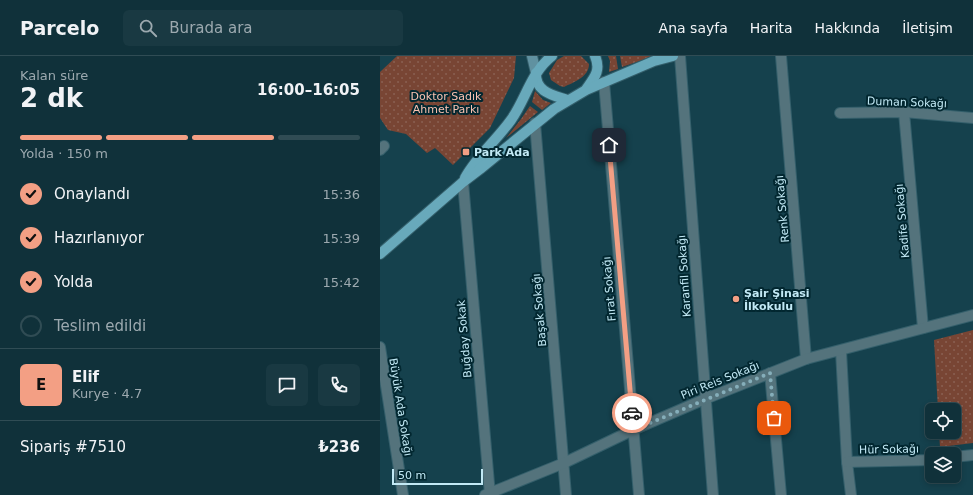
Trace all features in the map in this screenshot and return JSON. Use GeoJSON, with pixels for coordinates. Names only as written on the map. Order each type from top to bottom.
{"type":"FeatureCollection","features":[{"type":"Feature","properties":{"kind":"main road"},"geometry":{"type":"LineString","coordinates":[[532,56],[536,73],[535,80],[541,88],[553,95],[567,100]]}},
{"type":"Feature","properties":{"kind":"main road"},"geometry":{"type":"LineString","coordinates":[[463,182],[479,157],[510,122],[536,73],[552,56]]}},
{"type":"Feature","properties":{"kind":"main road"},"geometry":{"type":"LineString","coordinates":[[586,90],[598,71],[598,63],[595,56]]}},
{"type":"Feature","properties":{"kind":"main road"},"geometry":{"type":"LineString","coordinates":[[380,254],[463,182],[535,123],[567,100],[586,90],[654,61],[673,56]]}},
{"type":"Feature","properties":{"kind":"street","name":"Karanfil Sokağı"},"geometry":{"type":"LineString","coordinates":[[680,56],[713,495]]}},
{"type":"Feature","properties":{"kind":"street","name":"Renk Sokağı"},"geometry":{"type":"LineString","coordinates":[[781,56],[806,359]]}},
{"type":"Feature","properties":{"kind":"street","name":"Fırat Sokağı"},"geometry":{"type":"LineString","coordinates":[[604,82],[638,495]]}},
{"type":"Feature","properties":{"kind":"street","name":"Duman Sokağı"},"geometry":{"type":"LineString","coordinates":[[840,113],[904,112],[973,118]]}},
{"type":"Feature","properties":{"kind":"street","name":"Kadife Sokağı"},"geometry":{"type":"LineString","coordinates":[[904,112],[923,328]]}},
{"type":"Feature","properties":{"kind":"street","name":"Başak Sokağı"},"geometry":{"type":"LineString","coordinates":[[535,123],[566,495]]}},
{"type":"Feature","properties":{"kind":"street","name":"Buğday Sokak"},"geometry":{"type":"LineString","coordinates":[[463,182],[488,494]]}},
{"type":"Feature","properties":{"kind":"street","name":"Piri Reis Sokağı"},"geometry":{"type":"LineString","coordinates":[[488,494],[564,463],[633,430],[705,399],[806,359],[973,315]]}},
{"type":"Feature","properties":{"kind":"street","name":"Büyük Ada Sokağı"},"geometry":{"type":"LineString","coordinates":[[380,347],[403,495]]}},
{"type":"Feature","properties":{"kind":"street"},"geometry":{"type":"LineString","coordinates":[[841,351],[847,462],[851,495]]}},
{"type":"Feature","properties":{"kind":"street"},"geometry":{"type":"LineString","coordinates":[[770,373],[782,495]]}},
{"type":"Feature","properties":{"kind":"street"},"geometry":{"type":"LineString","coordinates":[[961,456],[973,455]]}},
{"type":"Feature","properties":{"kind":"street","name":"Hür Sokağı"},"geometry":{"type":"LineString","coordinates":[[847,462],[925,460]]}},
{"type":"Feature","properties":{"kind":"green space","name":"Doktor Sadık Ahmet Parkı"},"geometry":{"type":"Polygon","coordinates":[[[397,56],[516,56],[514,78],[490,128],[453,165],[435,148],[427,153],[406,134],[388,130],[380,118],[380,72],[397,56]]]}},
{"type":"Feature","properties":{"kind":"green space"},"geometry":{"type":"Polygon","coordinates":[[[564,56],[581,56],[589,64],[584,76],[564,87],[551,80],[549,73],[557,60],[564,56]]]}},
{"type":"Feature","properties":{"kind":"green space"},"geometry":{"type":"Polygon","coordinates":[[[608,56],[616,56],[618,69],[609,72],[610,61],[608,56]]]}},
{"type":"Feature","properties":{"kind":"green space"},"geometry":{"type":"Polygon","coordinates":[[[620,56],[654,56],[622,67],[620,56]]]}},
{"type":"Feature","properties":{"kind":"green space"},"geometry":{"type":"Polygon","coordinates":[[[535,91],[543,100],[551,103],[542,110],[532,102],[535,91]]]}},
{"type":"Feature","properties":{"kind":"green space"},"geometry":{"type":"Polygon","coordinates":[[[530,106],[538,112],[506,138],[521,119],[530,106]]]}},
{"type":"Feature","properties":{"kind":"green space"},"geometry":{"type":"Polygon","coordinates":[[[973,330],[973,443],[940,447],[939,439],[961,439],[961,403],[938,403],[934,340],[973,330]]]}},
{"type":"Feature","properties":{"kind":"way so far"},"geometry":{"type":"LineString","coordinates":[[632,413],[633,430],[770,373],[774,418]]}},
{"type":"Feature","properties":{"kind":"place","name":"Park Ada"},"geometry":{"type":"Point","coordinates":[466,152]}},
{"type":"Feature","properties":{"kind":"place","name":"Şair Şinasi İlkokulu"},"geometry":{"type":"Point","coordinates":[736,299]}},
{"type":"Feature","properties":{"kind":"route"},"geometry":{"type":"LineString","coordinates":[[609,145],[632,413]]}}]}
